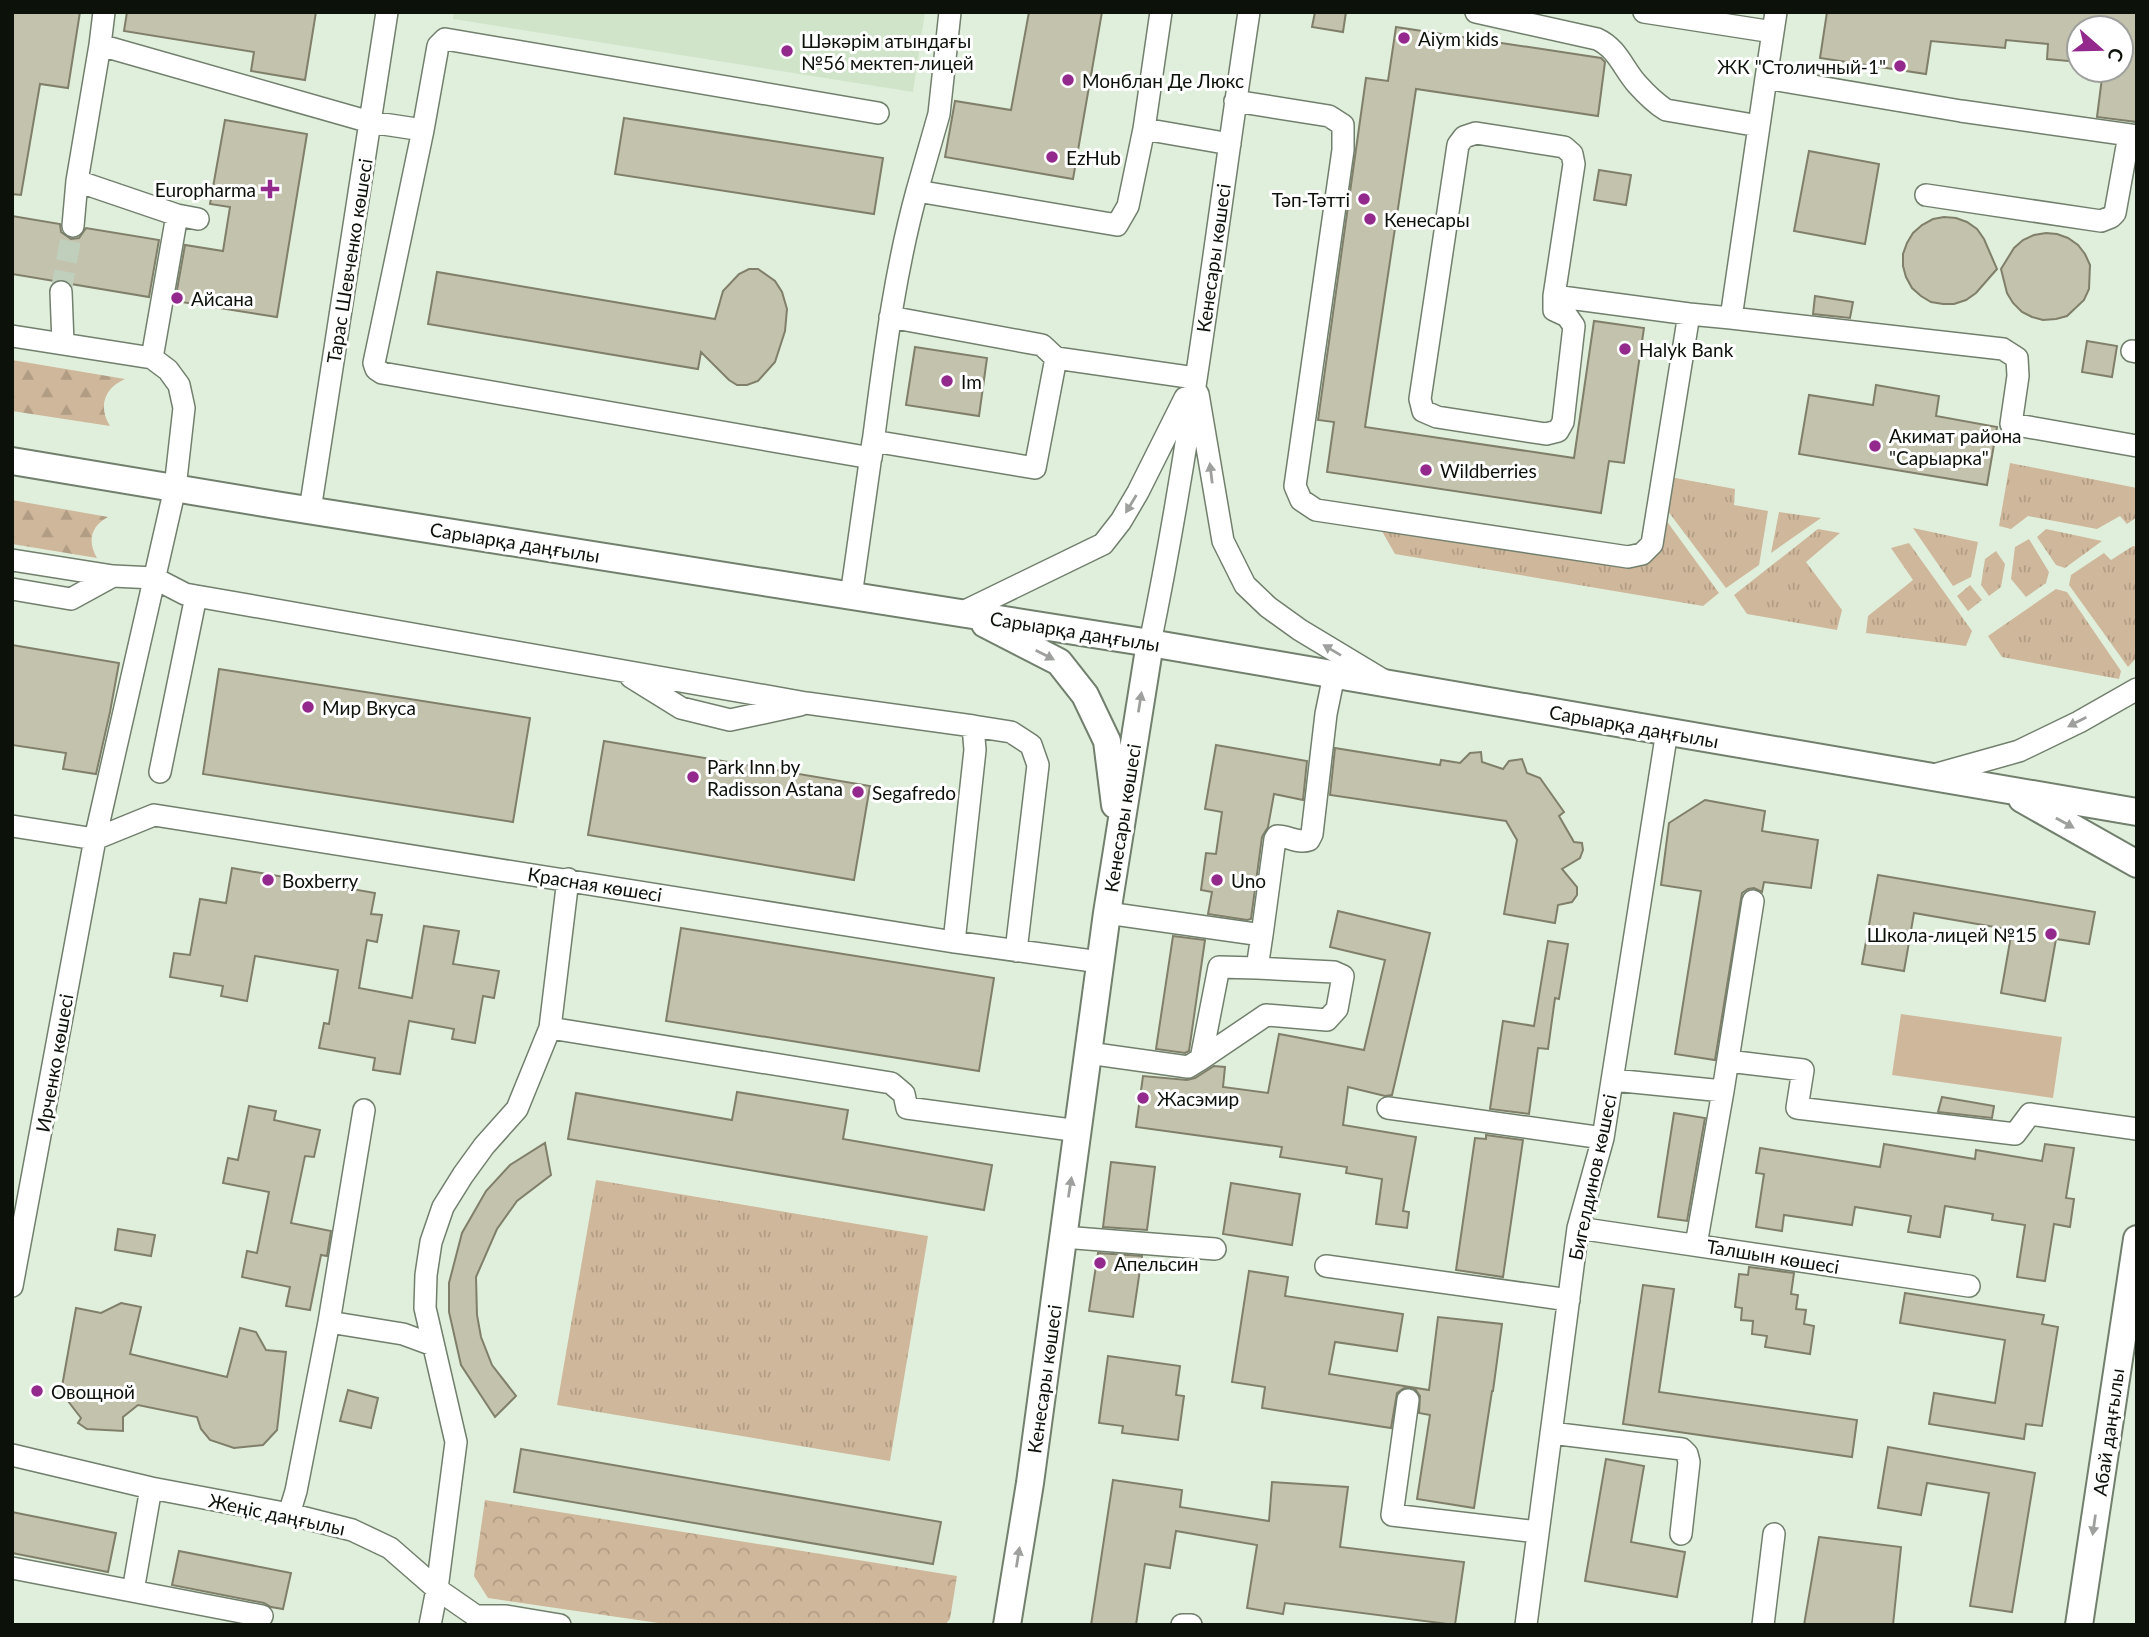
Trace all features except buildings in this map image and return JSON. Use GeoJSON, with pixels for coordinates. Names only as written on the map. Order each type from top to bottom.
{"type":"FeatureCollection","features":[{"type":"Feature","properties":{"kind":"main road","name":"Сарыарқа даңғылы"},"geometry":{"type":"LineString","coordinates":[[12,461],[963,612],[2137,812]]}},
{"type":"Feature","properties":{"kind":"main road"},"geometry":{"type":"LineString","coordinates":[[963,612],[1059,662],[1085,695],[1107,741],[1118,842]]}},
{"type":"Feature","properties":{"kind":"main road","name":"Кенесары көшесі"},"geometry":{"type":"LineString","coordinates":[[1007,1625],[1030,1483],[1107,913],[1150,643]]}},
{"type":"Feature","properties":{"kind":"main road"},"geometry":{"type":"LineString","coordinates":[[2005,789],[2137,864]]}},
{"type":"Feature","properties":{"kind":"main road","name":"Абай даңғылы"},"geometry":{"type":"LineString","coordinates":[[2079,1625],[2132,1300],[2137,1239]]}},
{"type":"Feature","properties":{"kind":"street"},"geometry":{"type":"LineString","coordinates":[[73,226],[77,181],[104,12]]}},
{"type":"Feature","properties":{"kind":"street","name":"Тарас Шевченко көшесі"},"geometry":{"type":"LineString","coordinates":[[310,510],[387,12]]}},
{"type":"Feature","properties":{"kind":"street"},"geometry":{"type":"LineString","coordinates":[[851,596],[890,317],[907,226],[939,114],[950,12]]}},
{"type":"Feature","properties":{"kind":"street"},"geometry":{"type":"LineString","coordinates":[[917,191],[1117,225],[1128,205],[1144,129],[1161,12]]}},
{"type":"Feature","properties":{"kind":"street","name":"Кенесары көшесі"},"geometry":{"type":"LineString","coordinates":[[1150,643],[1195,377],[1249,12]]}},
{"type":"Feature","properties":{"kind":"street"},"geometry":{"type":"LineString","coordinates":[[1476,12],[1538,19],[1597,38],[1611,48],[1637,84],[1666,110],[1759,126]]}},
{"type":"Feature","properties":{"kind":"street"},"geometry":{"type":"LineString","coordinates":[[1644,12],[1775,22],[1731,318]]}},
{"type":"Feature","properties":{"kind":"street"},"geometry":{"type":"LineString","coordinates":[[870,458],[382,373],[376,369],[374,363],[438,46],[445,39],[878,113]]}},
{"type":"Feature","properties":{"kind":"street"},"geometry":{"type":"LineString","coordinates":[[100,45],[370,122],[423,130]]}},
{"type":"Feature","properties":{"kind":"street"},"geometry":{"type":"LineString","coordinates":[[1766,78],[1961,111],[2127,135],[2115,213],[2101,221],[1926,195]]}},
{"type":"Feature","properties":{"kind":"street"},"geometry":{"type":"LineString","coordinates":[[1235,101],[1329,116],[1343,125],[1343,150],[1295,486],[1301,500],[1316,510],[1628,557],[1642,554],[1652,544],[1689,314]]}},
{"type":"Feature","properties":{"kind":"street"},"geometry":{"type":"LineString","coordinates":[[1144,129],[1230,144]]}},
{"type":"Feature","properties":{"kind":"street"},"geometry":{"type":"LineString","coordinates":[[1476,133],[1564,147],[1572,154],[1574,164],[1553,296],[1554,310],[1567,316],[1574,326],[1563,422],[1558,431],[1546,434],[1437,417],[1423,411],[1420,399],[1458,145],[1464,137],[1476,133]]}},
{"type":"Feature","properties":{"kind":"street"},"geometry":{"type":"LineString","coordinates":[[77,181],[177,215],[198,219]]}},
{"type":"Feature","properties":{"kind":"street"},"geometry":{"type":"LineString","coordinates":[[12,336],[152,358],[177,215]]}},
{"type":"Feature","properties":{"kind":"street"},"geometry":{"type":"LineString","coordinates":[[61,292],[63,343]]}},
{"type":"Feature","properties":{"kind":"street"},"geometry":{"type":"LineString","coordinates":[[1553,296],[2003,349],[2017,358],[2018,376],[2011,424],[2137,446]]}},
{"type":"Feature","properties":{"kind":"street"},"geometry":{"type":"LineString","coordinates":[[890,317],[1042,345],[1056,358],[1195,377]]}},
{"type":"Feature","properties":{"kind":"street","name":"Ирченко көшесі"},"geometry":{"type":"LineString","coordinates":[[12,1286],[95,839],[175,488],[184,408],[179,385],[168,370],[152,358]]}},
{"type":"Feature","properties":{"kind":"street"},"geometry":{"type":"LineString","coordinates":[[870,458],[873,441],[1035,468],[1056,358]]}},
{"type":"Feature","properties":{"kind":"street"},"geometry":{"type":"LineString","coordinates":[[963,612],[1103,544],[1138,492],[1195,377]]}},
{"type":"Feature","properties":{"kind":"street"},"geometry":{"type":"LineString","coordinates":[[1195,377],[1223,541],[1245,585],[1268,607],[1300,630],[1391,684]]}},
{"type":"Feature","properties":{"kind":"street"},"geometry":{"type":"LineString","coordinates":[[12,560],[113,576],[154,578],[185,594],[623,672],[806,703],[1011,732],[1031,745],[1038,765],[1016,951]]}},
{"type":"Feature","properties":{"kind":"street"},"geometry":{"type":"LineString","coordinates":[[12,589],[71,599],[113,576]]}},
{"type":"Feature","properties":{"kind":"street"},"geometry":{"type":"LineString","coordinates":[[160,772],[196,596]]}},
{"type":"Feature","properties":{"kind":"street"},"geometry":{"type":"LineString","coordinates":[[623,672],[681,708],[730,720],[806,703]]}},
{"type":"Feature","properties":{"kind":"street"},"geometry":{"type":"LineString","coordinates":[[1257,968],[1275,839],[1282,836],[1302,842],[1309,840],[1312,834],[1326,714],[1334,674]]}},
{"type":"Feature","properties":{"kind":"street"},"geometry":{"type":"LineString","coordinates":[[1929,776],[2019,751],[2137,690]]}},
{"type":"Feature","properties":{"kind":"street"},"geometry":{"type":"LineString","coordinates":[[954,942],[975,750],[974,726]]}},
{"type":"Feature","properties":{"kind":"street","name":"Бигелдинов көшесі"},"geometry":{"type":"LineString","coordinates":[[1527,1624],[1578,1227],[1603,1138],[1667,731]]}},
{"type":"Feature","properties":{"kind":"street","name":"Красная көшесі"},"geometry":{"type":"LineString","coordinates":[[95,839],[154,815],[954,942],[1100,962]]}},
{"type":"Feature","properties":{"kind":"street"},"geometry":{"type":"LineString","coordinates":[[12,826],[95,839]]}},
{"type":"Feature","properties":{"kind":"street"},"geometry":{"type":"LineString","coordinates":[[430,1625],[456,1442],[425,1308],[431,1242],[443,1207],[484,1146],[517,1109],[550,1028],[568,880]]}},
{"type":"Feature","properties":{"kind":"street"},"geometry":{"type":"LineString","coordinates":[[1696,1245],[1753,901]]}},
{"type":"Feature","properties":{"kind":"street"},"geometry":{"type":"LineString","coordinates":[[1107,913],[1262,935]]}},
{"type":"Feature","properties":{"kind":"street"},"geometry":{"type":"LineString","coordinates":[[1088,1053],[1188,1067],[1201,1059],[1266,1015],[1327,1020],[1338,1009],[1343,976],[1334,972],[1219,967],[1201,1059]]}},
{"type":"Feature","properties":{"kind":"street"},"geometry":{"type":"LineString","coordinates":[[550,1028],[891,1083],[904,1094],[907,1108],[1079,1131]]}},
{"type":"Feature","properties":{"kind":"street"},"geometry":{"type":"LineString","coordinates":[[1728,1060],[1803,1070],[1797,1108],[2015,1134],[2030,1114],[2137,1129]]}},
{"type":"Feature","properties":{"kind":"street"},"geometry":{"type":"LineString","coordinates":[[1613,1080],[1723,1091]]}},
{"type":"Feature","properties":{"kind":"street"},"geometry":{"type":"LineString","coordinates":[[1388,1108],[1603,1138]]}},
{"type":"Feature","properties":{"kind":"street"},"geometry":{"type":"LineString","coordinates":[[289,1514],[296,1491],[329,1322],[364,1110]]}},
{"type":"Feature","properties":{"kind":"street","name":"Талшын көшесі"},"geometry":{"type":"LineString","coordinates":[[1578,1227],[1969,1286]]}},
{"type":"Feature","properties":{"kind":"street"},"geometry":{"type":"LineString","coordinates":[[1063,1237],[1215,1249]]}},
{"type":"Feature","properties":{"kind":"street"},"geometry":{"type":"LineString","coordinates":[[1326,1266],[1569,1300]]}},
{"type":"Feature","properties":{"kind":"street"},"geometry":{"type":"LineString","coordinates":[[329,1322],[403,1334],[433,1345]]}},
{"type":"Feature","properties":{"kind":"street"},"geometry":{"type":"LineString","coordinates":[[1408,1400],[1392,1514],[1538,1532]]}},
{"type":"Feature","properties":{"kind":"street"},"geometry":{"type":"LineString","coordinates":[[1551,1433],[1682,1449],[1689,1462],[1681,1534]]}},
{"type":"Feature","properties":{"kind":"street","name":"Жеңіс даңғылы"},"geometry":{"type":"LineString","coordinates":[[12,1455],[151,1488],[289,1514],[352,1530],[384,1545],[437,1589],[477,1616],[506,1616],[559,1625]]}},
{"type":"Feature","properties":{"kind":"street"},"geometry":{"type":"LineString","coordinates":[[133,1591],[151,1488]]}},
{"type":"Feature","properties":{"kind":"street"},"geometry":{"type":"LineString","coordinates":[[1763,1625],[1774,1534]]}},
{"type":"Feature","properties":{"kind":"street"},"geometry":{"type":"LineString","coordinates":[[12,1569],[262,1616]]}},
{"type":"Feature","properties":{"kind":"street"},"geometry":{"type":"LineString","coordinates":[[1182,1625],[1191,1625]]}},
{"type":"Feature","properties":{"kind":"shaded area","name":"Шәкәрім атындағы №56 мектеп-лицей"},"geometry":{"type":"Polygon","coordinates":[[[454,12],[925,12],[913,92],[453,19],[454,12]]]}},
{"type":"Feature","properties":{"kind":"green space"},"geometry":{"type":"Polygon","coordinates":[[[12,360],[125,379],[112,387],[105,399],[104,412],[110,426],[12,411],[12,360]]]}},
{"type":"Feature","properties":{"kind":"green space"},"geometry":{"type":"Polygon","coordinates":[[[2010,463],[2137,488],[2137,517],[2127,524],[2120,516],[2097,529],[2028,516],[2011,529],[1999,526],[2010,463]]]}},
{"type":"Feature","properties":{"kind":"green space"},"geometry":{"type":"Polygon","coordinates":[[[1670,477],[1735,489],[1734,505],[1768,511],[1759,565],[1726,588],[1667,510],[1670,477]]]}},
{"type":"Feature","properties":{"kind":"green space"},"geometry":{"type":"Polygon","coordinates":[[[12,500],[108,517],[92,534],[92,546],[97,558],[12,544],[12,500]]]}},
{"type":"Feature","properties":{"kind":"green space"},"geometry":{"type":"Polygon","coordinates":[[[1779,512],[1821,518],[1771,553],[1779,512]]]}},
{"type":"Feature","properties":{"kind":"green space"},"geometry":{"type":"Polygon","coordinates":[[[1663,516],[1719,593],[1703,606],[1395,554],[1379,526],[1637,563],[1663,516]]]}},
{"type":"Feature","properties":{"kind":"green space"},"geometry":{"type":"Polygon","coordinates":[[[1913,528],[1978,542],[1971,577],[1953,586],[1913,528]]]}},
{"type":"Feature","properties":{"kind":"green space"},"geometry":{"type":"Polygon","coordinates":[[[1818,529],[1840,533],[1806,562],[1842,610],[1837,630],[1747,614],[1734,595],[1818,529]]]}},
{"type":"Feature","properties":{"kind":"green space"},"geometry":{"type":"Polygon","coordinates":[[[2046,529],[2102,541],[2065,568],[2056,565],[2037,537],[2046,529]]]}},
{"type":"Feature","properties":{"kind":"green space"},"geometry":{"type":"Polygon","coordinates":[[[2029,539],[2049,572],[2046,583],[2026,597],[2011,579],[2015,547],[2029,539]]]}},
{"type":"Feature","properties":{"kind":"green space"},"geometry":{"type":"Polygon","coordinates":[[[1909,543],[1972,631],[1966,646],[1866,633],[1868,616],[1913,580],[1891,548],[1909,543]]]}},
{"type":"Feature","properties":{"kind":"green space"},"geometry":{"type":"Polygon","coordinates":[[[2133,546],[2137,547],[2137,657],[2128,667],[2069,585],[2071,575],[2104,553],[2111,560],[2133,546]]]}},
{"type":"Feature","properties":{"kind":"green space"},"geometry":{"type":"Polygon","coordinates":[[[1996,551],[2005,564],[2001,587],[1989,596],[1981,585],[1985,559],[1996,551]]]}},
{"type":"Feature","properties":{"kind":"green space"},"geometry":{"type":"Polygon","coordinates":[[[1970,585],[1982,600],[1968,611],[1957,596],[1970,585]]]}},
{"type":"Feature","properties":{"kind":"green space"},"geometry":{"type":"Polygon","coordinates":[[[2056,589],[2067,592],[2121,671],[2119,679],[2002,657],[1988,636],[2056,589]]]}},
{"type":"Feature","properties":{"kind":"green space"},"geometry":{"type":"Polygon","coordinates":[[[1901,1014],[2062,1037],[2053,1098],[1892,1075],[1901,1014]]]}},
{"type":"Feature","properties":{"kind":"green space"},"geometry":{"type":"Polygon","coordinates":[[[596,1180],[928,1236],[890,1461],[557,1405],[596,1180]]]}},
{"type":"Feature","properties":{"kind":"green space"},"geometry":{"type":"Polygon","coordinates":[[[485,1500],[957,1576],[950,1619],[945,1625],[672,1625],[488,1598],[474,1576],[485,1500]]]}},
{"type":"Feature","properties":{"kind":"tunnel"},"geometry":{"type":"LineString","coordinates":[[61,292],[73,226]]}},
{"type":"Feature","properties":{"kind":"place","name":"Aiym kids"},"geometry":{"type":"Point","coordinates":[1404,38]}},
{"type":"Feature","properties":{"kind":"place","name":"Шәкәрім атындағы №56 мектеп-лицей"},"geometry":{"type":"Point","coordinates":[787,51]}},
{"type":"Feature","properties":{"kind":"place","name":"ЖК \"Столичный-1\""},"geometry":{"type":"Point","coordinates":[1900,66]}},
{"type":"Feature","properties":{"kind":"place","name":"Монблан Де Люкс"},"geometry":{"type":"Point","coordinates":[1068,80]}},
{"type":"Feature","properties":{"kind":"place","name":"EzHub"},"geometry":{"type":"Point","coordinates":[1052,157]}},
{"type":"Feature","properties":{"kind":"place","name":"Europharma"},"geometry":{"type":"Point","coordinates":[270,189]}},
{"type":"Feature","properties":{"kind":"place","name":"Тәп-Тәтті"},"geometry":{"type":"Point","coordinates":[1364,199]}},
{"type":"Feature","properties":{"kind":"place","name":"Кенесары"},"geometry":{"type":"Point","coordinates":[1370,219]}},
{"type":"Feature","properties":{"kind":"place","name":"Айсана"},"geometry":{"type":"Point","coordinates":[177,298]}},
{"type":"Feature","properties":{"kind":"place","name":"Halyk Bank"},"geometry":{"type":"Point","coordinates":[1625,349]}},
{"type":"Feature","properties":{"kind":"place","name":"Im"},"geometry":{"type":"Point","coordinates":[947,381]}},
{"type":"Feature","properties":{"kind":"place","name":"Акимат района \"Сарыарка\""},"geometry":{"type":"Point","coordinates":[1875,446]}},
{"type":"Feature","properties":{"kind":"place","name":"Wildberries"},"geometry":{"type":"Point","coordinates":[1426,470]}},
{"type":"Feature","properties":{"kind":"place","name":"Мир Вкуса"},"geometry":{"type":"Point","coordinates":[308,707]}},
{"type":"Feature","properties":{"kind":"place","name":"Park Inn by Radisson Astana"},"geometry":{"type":"Point","coordinates":[693,777]}},
{"type":"Feature","properties":{"kind":"place","name":"Segafredo"},"geometry":{"type":"Point","coordinates":[858,792]}},
{"type":"Feature","properties":{"kind":"place","name":"Boxberry"},"geometry":{"type":"Point","coordinates":[268,880]}},
{"type":"Feature","properties":{"kind":"place","name":"Uno"},"geometry":{"type":"Point","coordinates":[1217,880]}},
{"type":"Feature","properties":{"kind":"place","name":"Школа-лицей №15"},"geometry":{"type":"Point","coordinates":[2051,934]}},
{"type":"Feature","properties":{"kind":"place","name":"Жасэмир"},"geometry":{"type":"Point","coordinates":[1143,1098]}},
{"type":"Feature","properties":{"kind":"place","name":"Апельсин"},"geometry":{"type":"Point","coordinates":[1100,1263]}},
{"type":"Feature","properties":{"kind":"place","name":"Овощной"},"geometry":{"type":"Point","coordinates":[37,1391]}}]}
